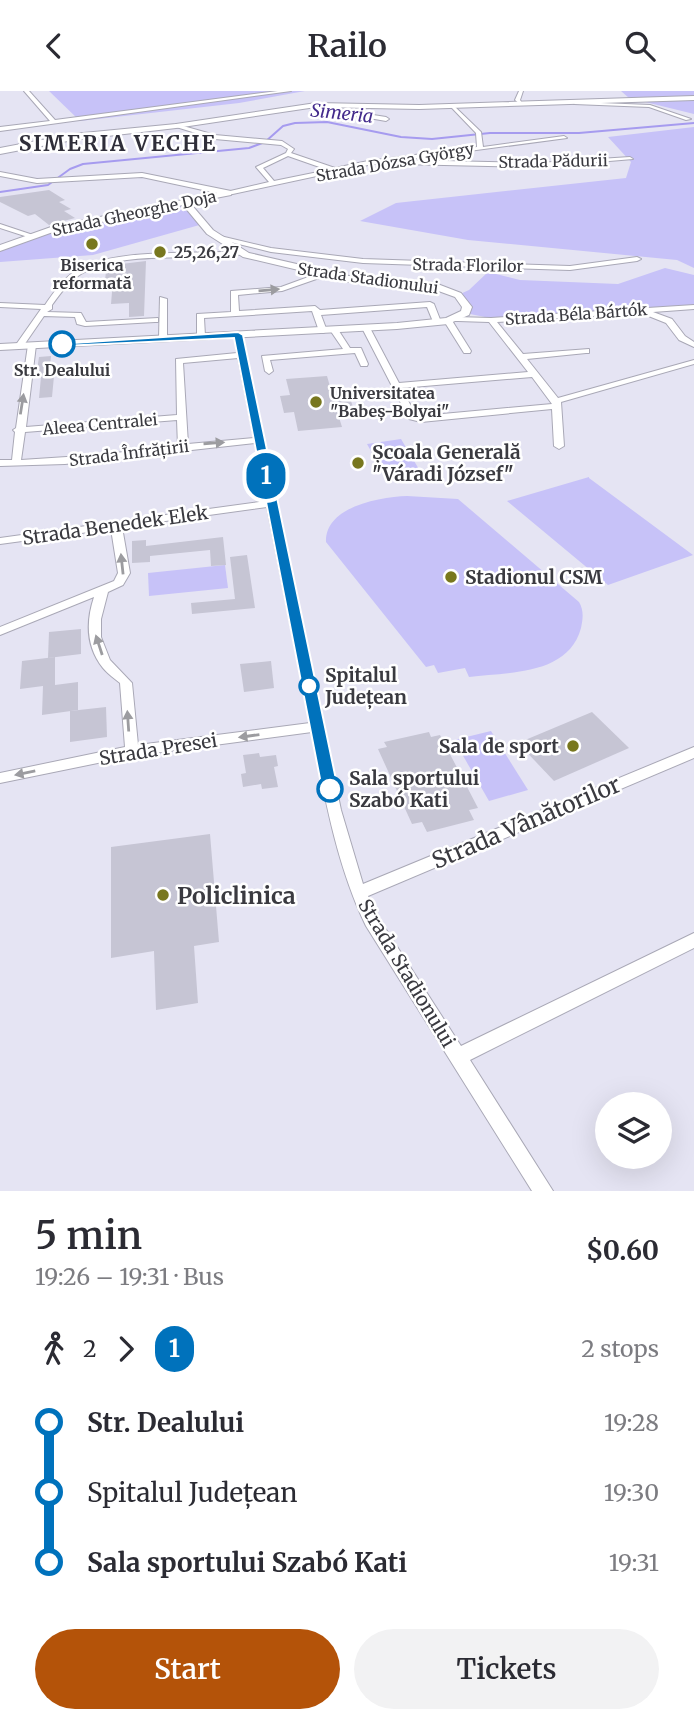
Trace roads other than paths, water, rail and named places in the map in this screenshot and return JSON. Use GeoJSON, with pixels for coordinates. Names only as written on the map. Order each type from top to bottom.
{"type":"FeatureCollection","features":[{"type":"Feature","properties":{"kind":"main road"},"geometry":{"type":"LineString","coordinates":[[0,151],[73,137],[176,126],[309,106],[453,106],[694,98]]}},
{"type":"Feature","properties":{"kind":"street"},"geometry":{"type":"LineString","coordinates":[[26,91],[54,122]]}},
{"type":"Feature","properties":{"kind":"street"},"geometry":{"type":"LineString","coordinates":[[0,129],[189,107],[289,91]]}},
{"type":"Feature","properties":{"kind":"street"},"geometry":{"type":"LineString","coordinates":[[520,103],[517,100],[521,91]]}},
{"type":"Feature","properties":{"kind":"street"},"geometry":{"type":"LineString","coordinates":[[549,102],[650,106],[688,119]]}},
{"type":"Feature","properties":{"kind":"street"},"geometry":{"type":"LineString","coordinates":[[309,106],[386,119]]}},
{"type":"Feature","properties":{"kind":"street"},"geometry":{"type":"LineString","coordinates":[[453,106],[480,134],[480,148]]}},
{"type":"Feature","properties":{"kind":"street"},"geometry":{"type":"LineString","coordinates":[[352,113],[393,107]]}},
{"type":"Feature","properties":{"kind":"street"},"geometry":{"type":"LineString","coordinates":[[176,126],[215,137],[288,146],[291,149],[288,154],[259,167],[273,184]]}},
{"type":"Feature","properties":{"kind":"street","name":"Strada Dózsa György"},"geometry":{"type":"LineString","coordinates":[[224,195],[393,159],[564,138]]}},
{"type":"Feature","properties":{"kind":"street"},"geometry":{"type":"LineString","coordinates":[[288,154],[334,170]]}},
{"type":"Feature","properties":{"kind":"street","name":"Strada Pădurii"},"geometry":{"type":"LineString","coordinates":[[393,159],[417,165],[496,162],[538,165],[630,159]]}},
{"type":"Feature","properties":{"kind":"street"},"geometry":{"type":"LineString","coordinates":[[0,174],[32,181],[142,175],[224,195]]}},
{"type":"Feature","properties":{"kind":"street","name":"Strada Gheorghe Doja"},"geometry":{"type":"LineString","coordinates":[[0,248],[70,225],[189,206],[224,195]]}},
{"type":"Feature","properties":{"kind":"street","name":"Strada Stadionului"},"geometry":{"type":"LineString","coordinates":[[189,206],[213,235],[240,253],[322,274],[442,288],[458,295],[467,307],[466,313],[448,321],[238,335],[334,810],[358,893],[372,921],[543,1191]]}},
{"type":"Feature","properties":{"kind":"street"},"geometry":{"type":"LineString","coordinates":[[0,226],[31,236]]}},
{"type":"Feature","properties":{"kind":"street"},"geometry":{"type":"LineString","coordinates":[[213,235],[275,247],[375,257]]}},
{"type":"Feature","properties":{"kind":"street","name":"Strada Florilor"},"geometry":{"type":"LineString","coordinates":[[213,235],[271,250],[363,261],[570,268],[637,260]]}},
{"type":"Feature","properties":{"kind":"street"},"geometry":{"type":"LineString","coordinates":[[19,346],[72,278],[97,263],[240,253]]}},
{"type":"Feature","properties":{"kind":"street"},"geometry":{"type":"LineString","coordinates":[[235,313],[234,293],[282,289],[322,274]]}},
{"type":"Feature","properties":{"kind":"street"},"geometry":{"type":"LineString","coordinates":[[163,299],[163,338]]}},
{"type":"Feature","properties":{"kind":"street"},"geometry":{"type":"LineString","coordinates":[[317,313],[430,304],[448,321],[467,351]]}},
{"type":"Feature","properties":{"kind":"street"},"geometry":{"type":"LineString","coordinates":[[0,305],[78,315],[80,323],[85,324],[155,320]]}},
{"type":"Feature","properties":{"kind":"street","name":"Strada Béla Bártók"},"geometry":{"type":"LineString","coordinates":[[448,321],[694,307]]}},
{"type":"Feature","properties":{"kind":"street"},"geometry":{"type":"LineString","coordinates":[[201,336],[200,316],[315,308],[323,331]]}},
{"type":"Feature","properties":{"kind":"street"},"geometry":{"type":"LineString","coordinates":[[640,310],[669,321],[682,338],[694,345]]}},
{"type":"Feature","properties":{"kind":"street"},"geometry":{"type":"LineString","coordinates":[[491,320],[556,404],[559,446]]}},
{"type":"Feature","properties":{"kind":"street"},"geometry":{"type":"LineString","coordinates":[[366,328],[412,417],[416,419],[556,404],[694,361]]}},
{"type":"Feature","properties":{"kind":"street"},"geometry":{"type":"LineString","coordinates":[[334,330],[348,351]]}},
{"type":"Feature","properties":{"kind":"street"},"geometry":{"type":"LineString","coordinates":[[0,347],[238,335]]}},
{"type":"Feature","properties":{"kind":"street","name":"Aleea Centralei"},"geometry":{"type":"LineString","coordinates":[[16,463],[18,431],[32,345]]}},
{"type":"Feature","properties":{"kind":"street"},"geometry":{"type":"LineString","coordinates":[[269,370],[265,358],[358,350],[364,363]]}},
{"type":"Feature","properties":{"kind":"street"},"geometry":{"type":"LineString","coordinates":[[520,357],[586,351]]}},
{"type":"Feature","properties":{"kind":"street"},"geometry":{"type":"LineString","coordinates":[[183,446],[179,361],[240,355]]}},
{"type":"Feature","properties":{"kind":"street"},"geometry":{"type":"LineString","coordinates":[[395,386],[534,375]]}},
{"type":"Feature","properties":{"kind":"street","name":"Aleea Centralei"},"geometry":{"type":"LineString","coordinates":[[18,431],[182,417]]}},
{"type":"Feature","properties":{"kind":"street","name":"Strada Înfrățirii"},"geometry":{"type":"LineString","coordinates":[[0,463],[80,459],[258,440]]}},
{"type":"Feature","properties":{"kind":"street","name":"Strada Benedek Elek"},"geometry":{"type":"LineString","coordinates":[[0,541],[271,503]]}},
{"type":"Feature","properties":{"kind":"street"},"geometry":{"type":"LineString","coordinates":[[0,631],[102,592],[118,583],[123,576],[116,525]]}},
{"type":"Feature","properties":{"kind":"street"},"geometry":{"type":"LineString","coordinates":[[102,592],[96,607],[95,635],[107,664],[126,683],[132,751]]}},
{"type":"Feature","properties":{"kind":"street","name":"Strada Presei"},"geometry":{"type":"LineString","coordinates":[[0,778],[132,751],[317,727]]}},
{"type":"Feature","properties":{"kind":"street","name":"Strada Vânătorilor"},"geometry":{"type":"LineString","coordinates":[[358,893],[694,752]]}},
{"type":"Feature","properties":{"kind":"street"},"geometry":{"type":"LineString","coordinates":[[458,1057],[694,940]]}},
{"type":"Feature","properties":{"kind":"waterway","name":"Simeria"},"geometry":{"type":"LineString","coordinates":[[0,192],[48,185],[70,169],[83,164],[249,148],[265,142],[283,126],[295,123],[327,122],[401,137],[432,139],[490,133],[579,133],[694,123]]}},
{"type":"Feature","properties":{"kind":"place","name":"Biserica reformată"},"geometry":{"type":"Point","coordinates":[92,244]}},
{"type":"Feature","properties":{"kind":"place","name":"25,26,27"},"geometry":{"type":"Point","coordinates":[160,252]}},
{"type":"Feature","properties":{"kind":"place","name":"Str. Dealului"},"geometry":{"type":"Point","coordinates":[62,344]}},
{"type":"Feature","properties":{"kind":"place","name":"Universitatea \"Babeș-Bolyai\""},"geometry":{"type":"Point","coordinates":[316,402]}},
{"type":"Feature","properties":{"kind":"place","name":"Școala Generală \"Váradi József\""},"geometry":{"type":"Point","coordinates":[358,463]}},
{"type":"Feature","properties":{"kind":"place","name":"Stadionul CSM"},"geometry":{"type":"Point","coordinates":[451,577]}},
{"type":"Feature","properties":{"kind":"place","name":"Spitalul Județean"},"geometry":{"type":"Point","coordinates":[309,686]}},
{"type":"Feature","properties":{"kind":"place","name":"Sala de sport"},"geometry":{"type":"Point","coordinates":[573,746]}},
{"type":"Feature","properties":{"kind":"place","name":"Sala sportului Szabó Kati"},"geometry":{"type":"Point","coordinates":[330,789]}},
{"type":"Feature","properties":{"kind":"place","name":"Policlinica"},"geometry":{"type":"Point","coordinates":[163,895]}},
{"type":"Feature","properties":{"kind":"district","name":"SIMERIA VECHE"},"geometry":{"type":"Point","coordinates":[118,143]}}]}
